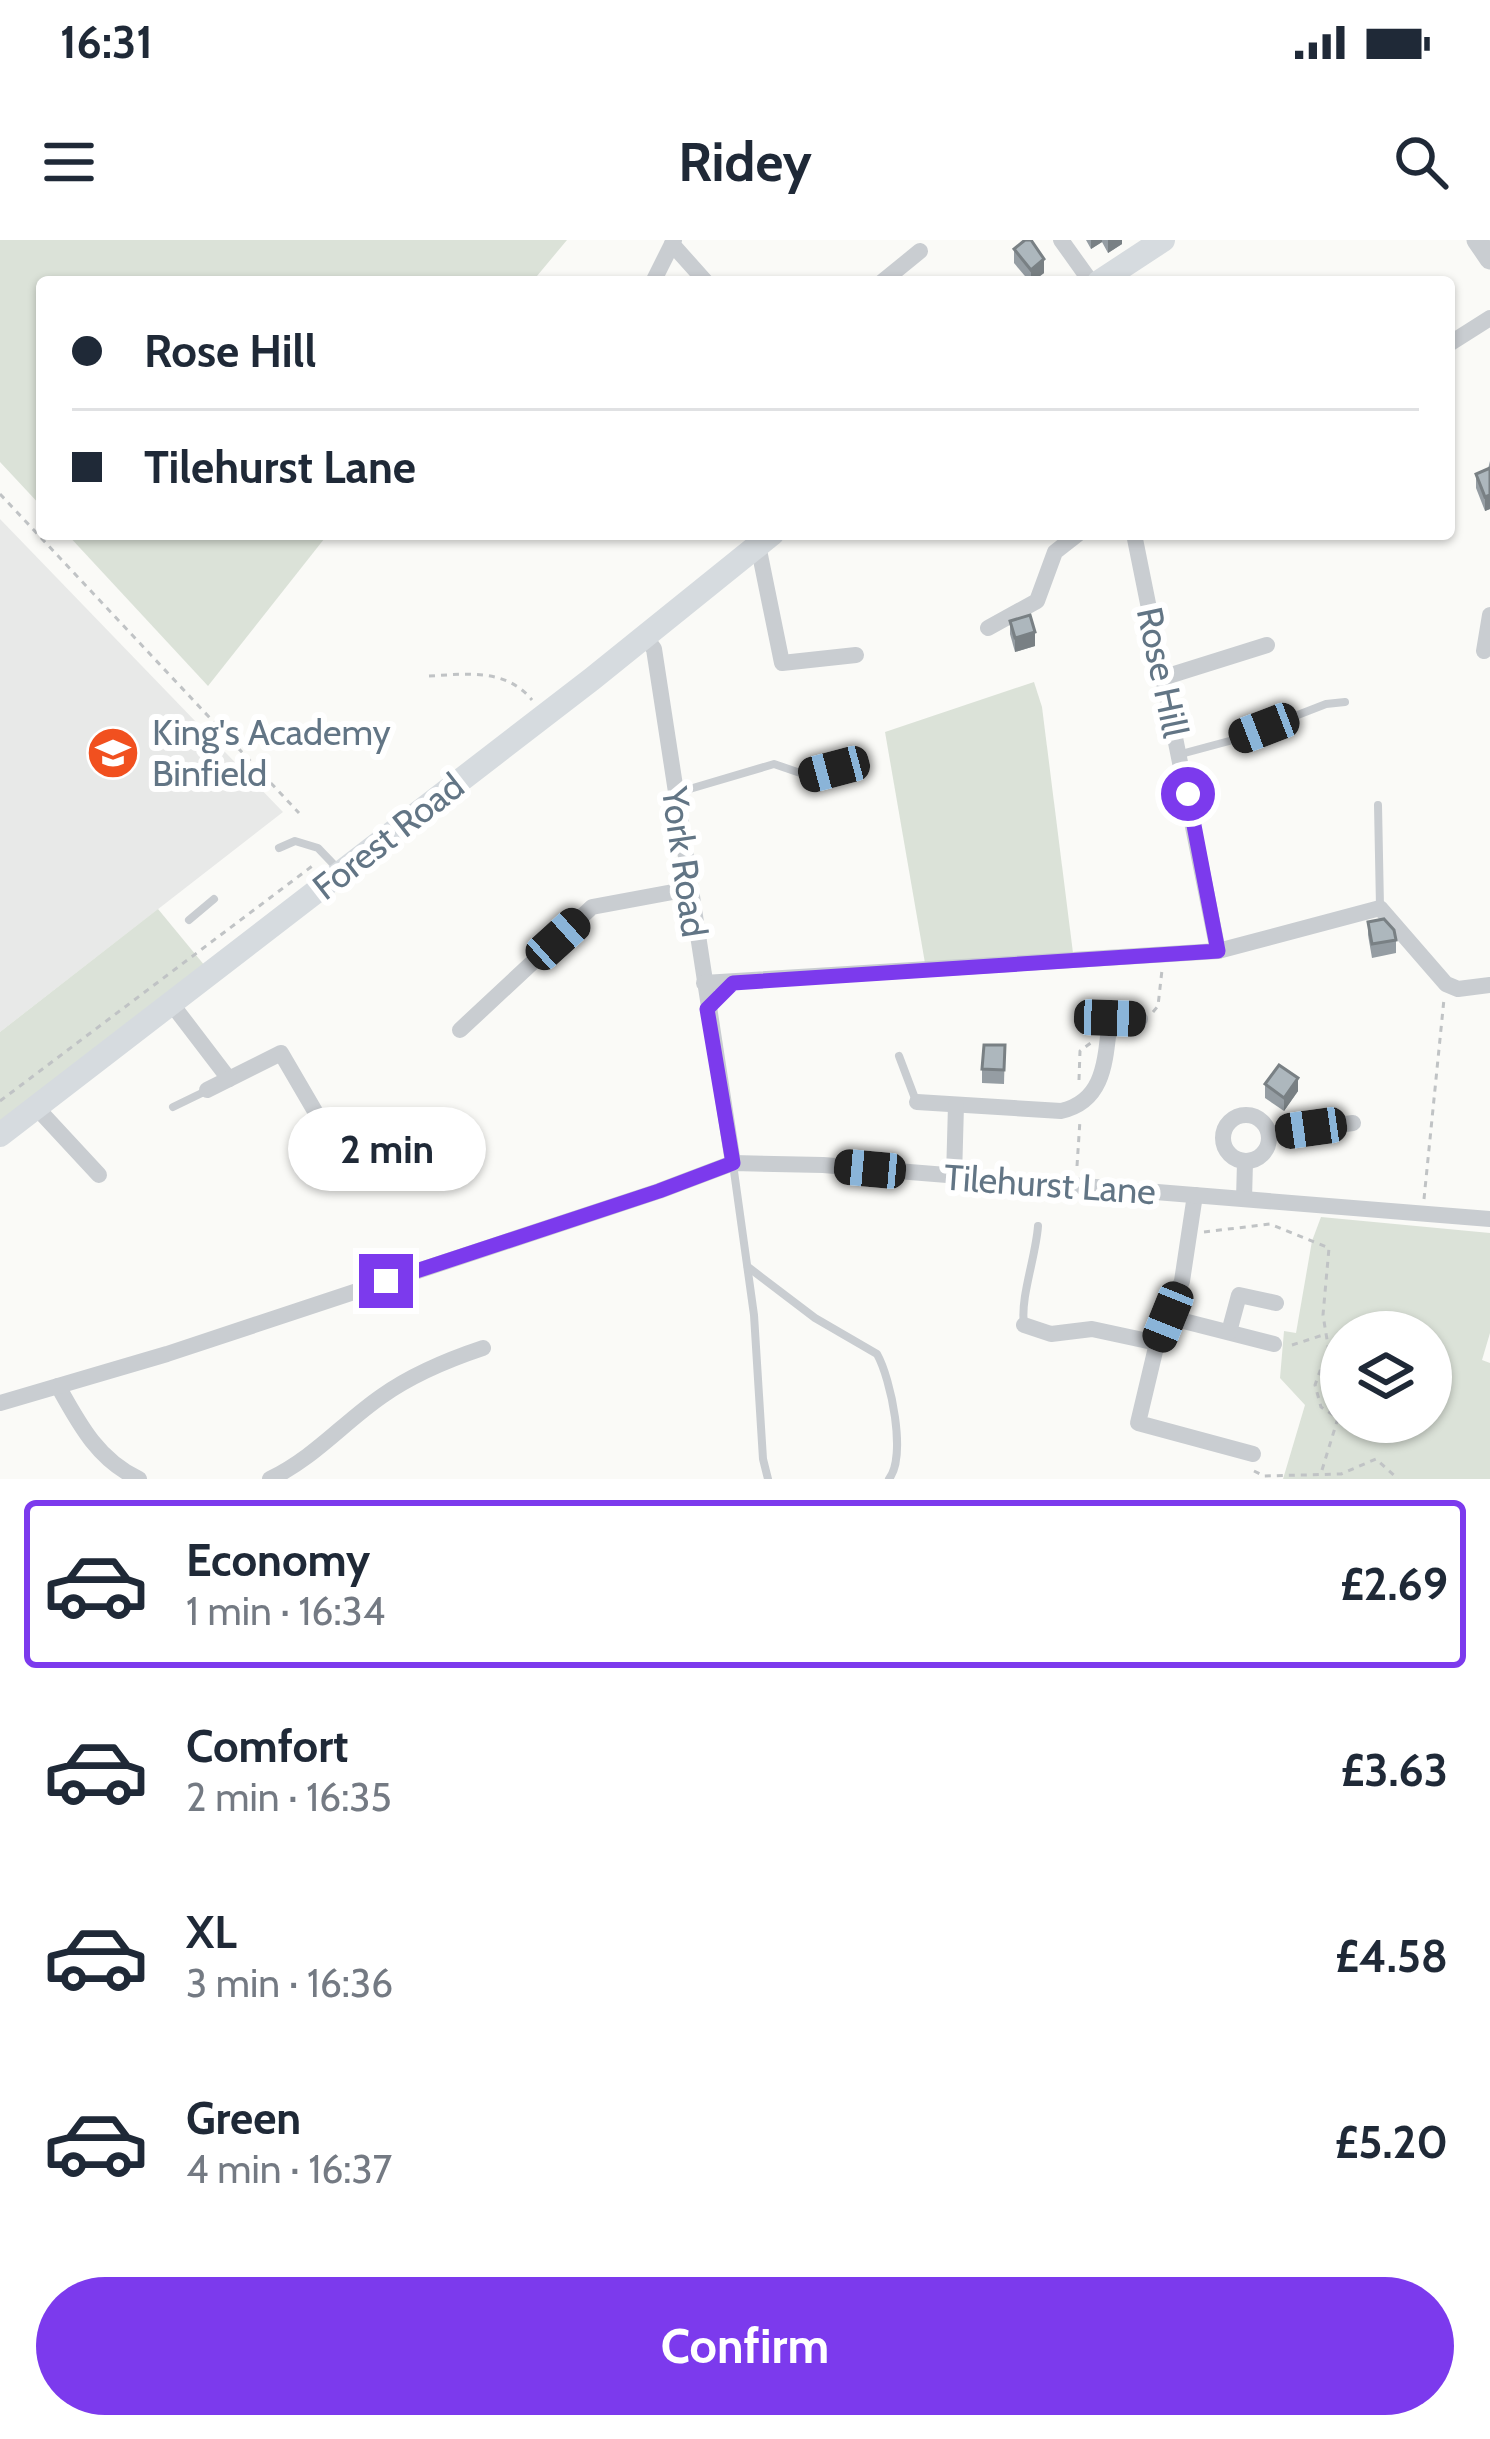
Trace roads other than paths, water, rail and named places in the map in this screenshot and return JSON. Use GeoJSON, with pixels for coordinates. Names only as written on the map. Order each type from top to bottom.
{"type":"FeatureCollection","features":[{"type":"Feature","properties":{"kind":"main road"},"geometry":{"type":"LineString","coordinates":[[1105,276],[1163,240]]}},
{"type":"Feature","properties":{"kind":"main road","name":"Forest Road"},"geometry":{"type":"LineString","coordinates":[[0,1135],[171,1003],[333,864],[544,716],[765,540]]}},
{"type":"Feature","properties":{"kind":"street"},"geometry":{"type":"LineString","coordinates":[[1061,240],[1090,276]]}},
{"type":"Feature","properties":{"kind":"street"},"geometry":{"type":"LineString","coordinates":[[1477,240],[1490,259]]}},
{"type":"Feature","properties":{"kind":"street"},"geometry":{"type":"LineString","coordinates":[[656,276],[673,242],[701,276]]}},
{"type":"Feature","properties":{"kind":"street"},"geometry":{"type":"LineString","coordinates":[[889,276],[920,250]]}},
{"type":"Feature","properties":{"kind":"street"},"geometry":{"type":"LineString","coordinates":[[1455,340],[1490,318]]}},
{"type":"Feature","properties":{"kind":"street"},"geometry":{"type":"LineString","coordinates":[[765,540],[782,663],[856,655]]}},
{"type":"Feature","properties":{"kind":"street"},"geometry":{"type":"LineString","coordinates":[[988,628],[1037,601],[1055,552],[1070,540]]}},
{"type":"Feature","properties":{"kind":"street","name":"Rose Hill"},"geometry":{"type":"LineString","coordinates":[[1135,540],[1218,951]]}},
{"type":"Feature","properties":{"kind":"street"},"geometry":{"type":"LineString","coordinates":[[1484,651],[1490,615]]}},
{"type":"Feature","properties":{"kind":"street","name":"York Road"},"geometry":{"type":"LineString","coordinates":[[644,634],[654,649],[733,1163]]}},
{"type":"Feature","properties":{"kind":"street"},"geometry":{"type":"LineString","coordinates":[[1165,677],[1268,645]]}},
{"type":"Feature","properties":{"kind":"street"},"geometry":{"type":"LineString","coordinates":[[460,1030],[592,907],[688,890]]}},
{"type":"Feature","properties":{"kind":"street"},"geometry":{"type":"LineString","coordinates":[[704,982],[1218,951],[1380,908],[1446,984],[1490,986]]}},
{"type":"Feature","properties":{"kind":"street"},"geometry":{"type":"LineString","coordinates":[[707,1009],[733,983]]}},
{"type":"Feature","properties":{"kind":"street"},"geometry":{"type":"LineString","coordinates":[[171,1003],[230,1079]]}},
{"type":"Feature","properties":{"kind":"street"},"geometry":{"type":"LineString","coordinates":[[1085,1018],[1140,1019]]}},
{"type":"Feature","properties":{"kind":"street"},"geometry":{"type":"LineString","coordinates":[[917,1102],[1075,1108],[1094,1094],[1103,1070],[1110,1018]]}},
{"type":"Feature","properties":{"kind":"street"},"geometry":{"type":"LineString","coordinates":[[207,1090],[281,1053],[316,1113]]}},
{"type":"Feature","properties":{"kind":"street"},"geometry":{"type":"LineString","coordinates":[[954,1177],[956,1105]]}},
{"type":"Feature","properties":{"kind":"street"},"geometry":{"type":"LineString","coordinates":[[35,1106],[99,1175]]}},
{"type":"Feature","properties":{"kind":"street"},"geometry":{"type":"LineString","coordinates":[[1245,1162],[1226,1150],[1226,1126],[1238,1116],[1254,1116],[1269,1134]]}},
{"type":"Feature","properties":{"kind":"street"},"geometry":{"type":"LineString","coordinates":[[1269,1134],[1353,1123]]}},
{"type":"Feature","properties":{"kind":"street"},"geometry":{"type":"LineString","coordinates":[[1245,1162],[1264,1154],[1269,1134]]}},
{"type":"Feature","properties":{"kind":"street"},"geometry":{"type":"LineString","coordinates":[[1244,1199],[1245,1162]]}},
{"type":"Feature","properties":{"kind":"street","name":"Tilehurst Lane"},"geometry":{"type":"LineString","coordinates":[[0,1403],[167,1354],[733,1163],[823,1165],[1490,1219]]}},
{"type":"Feature","properties":{"kind":"street"},"geometry":{"type":"LineString","coordinates":[[1195,1195],[1182,1281],[1157,1343],[1138,1423],[1252,1454]]}},
{"type":"Feature","properties":{"kind":"street"},"geometry":{"type":"LineString","coordinates":[[1229,1332],[1239,1294],[1276,1304]]}},
{"type":"Feature","properties":{"kind":"street"},"geometry":{"type":"LineString","coordinates":[[1168,1317],[1274,1344]]}},
{"type":"Feature","properties":{"kind":"street"},"geometry":{"type":"LineString","coordinates":[[1024,1325],[1051,1334],[1092,1329],[1157,1343]]}},
{"type":"Feature","properties":{"kind":"street"},"geometry":{"type":"LineString","coordinates":[[270,1479],[300,1465],[379,1398],[419,1373],[483,1348]]}},
{"type":"Feature","properties":{"kind":"street"},"geometry":{"type":"LineString","coordinates":[[58,1386],[98,1450],[130,1477]]}},
{"type":"Feature","properties":{"kind":"lane"},"geometry":{"type":"LineString","coordinates":[[1180,754],[1233,740],[1326,704],[1345,702]]}},
{"type":"Feature","properties":{"kind":"lane"},"geometry":{"type":"LineString","coordinates":[[675,794],[774,764],[809,776],[859,762]]}},
{"type":"Feature","properties":{"kind":"lane"},"geometry":{"type":"LineString","coordinates":[[1378,805],[1380,908]]}},
{"type":"Feature","properties":{"kind":"lane"},"geometry":{"type":"LineString","coordinates":[[279,848],[295,842],[318,848],[333,864]]}},
{"type":"Feature","properties":{"kind":"lane"},"geometry":{"type":"LineString","coordinates":[[189,920],[214,899]]}},
{"type":"Feature","properties":{"kind":"lane"},"geometry":{"type":"LineString","coordinates":[[899,1056],[917,1102]]}},
{"type":"Feature","properties":{"kind":"lane"},"geometry":{"type":"LineString","coordinates":[[173,1107],[207,1090]]}},
{"type":"Feature","properties":{"kind":"lane"},"geometry":{"type":"LineString","coordinates":[[733,1163],[768,1479]]}},
{"type":"Feature","properties":{"kind":"lane"},"geometry":{"type":"LineString","coordinates":[[1024,1325],[1022,1309],[1036,1259],[1038,1226]]}},
{"type":"Feature","properties":{"kind":"lane"},"geometry":{"type":"LineString","coordinates":[[747,1267],[815,1318],[877,1354],[896,1425],[898,1460],[889,1479]]}},
{"type":"Feature","properties":{"kind":"place","name":"King's Academy Binfield"},"geometry":{"type":"Point","coordinates":[113,753]}}]}
